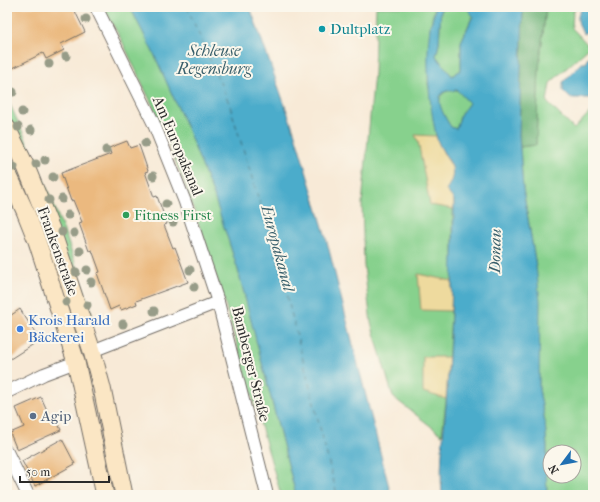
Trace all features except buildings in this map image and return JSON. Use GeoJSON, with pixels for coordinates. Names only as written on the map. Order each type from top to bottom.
{"type":"FeatureCollection","features":[{"type":"Feature","properties":{"kind":"main road","name":"Frankenstraße"},"geometry":{"type":"LineString","coordinates":[[7,128],[26,167],[53,234],[92,351],[102,388],[124,495]]}},
{"type":"Feature","properties":{"kind":"main road","name":"Frankenstraße"},"geometry":{"type":"LineString","coordinates":[[7,172],[37,241],[76,362],[105,495]]}},
{"type":"Feature","properties":{"kind":"street","name":"Am Europakanal"},"geometry":{"type":"LineString","coordinates":[[96,7],[153,122],[185,202],[218,302]]}},
{"type":"Feature","properties":{"kind":"street","name":"Bamberger Straße"},"geometry":{"type":"LineString","coordinates":[[92,351],[218,302],[267,495]]}},
{"type":"Feature","properties":{"kind":"street"},"geometry":{"type":"LineString","coordinates":[[7,392],[44,374],[76,362]]}},
{"type":"Feature","properties":{"kind":"street"},"geometry":{"type":"LineString","coordinates":[[7,452],[28,495]]}},
{"type":"Feature","properties":{"kind":"green space"},"geometry":{"type":"Polygon","coordinates":[[[103,7],[130,7],[155,56],[187,128],[214,196],[238,270],[296,495],[281,495],[224,300],[186,187],[158,117],[122,41],[103,7]]]}},
{"type":"Feature","properties":{"kind":"green space"},"geometry":{"type":"Polygon","coordinates":[[[376,7],[435,7],[430,27],[428,84],[444,154],[453,168],[453,268],[447,393],[442,435],[393,397],[371,323],[364,266],[362,204],[374,73],[376,7]]]}},
{"type":"Feature","properties":{"kind":"green space"},"geometry":{"type":"Polygon","coordinates":[[[441,7],[466,7],[473,15],[461,42],[461,70],[452,76],[436,56],[439,44],[441,7]]]}},
{"type":"Feature","properties":{"kind":"green space"},"geometry":{"type":"Polygon","coordinates":[[[523,7],[546,7],[539,69],[536,145],[520,147],[519,135],[523,7]]]}},
{"type":"Feature","properties":{"kind":"green space"},"geometry":{"type":"Polygon","coordinates":[[[546,7],[578,7],[573,12],[572,28],[590,47],[550,83],[547,102],[574,129],[593,109],[593,495],[547,495],[547,484],[582,484],[582,444],[547,444],[545,422],[539,389],[536,266],[523,189],[520,147],[536,145],[539,68],[546,7]]]}},
{"type":"Feature","properties":{"kind":"green space"},"geometry":{"type":"Polygon","coordinates":[[[458,90],[469,103],[461,114],[456,129],[451,127],[446,119],[441,109],[440,99],[441,95],[445,92],[458,90]]]}},
{"type":"Feature","properties":{"kind":"green space"},"geometry":{"type":"Polygon","coordinates":[[[7,98],[39,168],[67,239],[94,320],[89,322],[31,166],[7,116],[7,98]]]}},
{"type":"Feature","properties":{"kind":"green space"},"geometry":{"type":"Polygon","coordinates":[[[7,149],[27,192],[53,259],[75,326],[70,328],[24,199],[7,163],[7,149]]]}},
{"type":"Feature","properties":{"kind":"sand"},"geometry":{"type":"Polygon","coordinates":[[[415,135],[436,136],[444,154],[453,168],[454,209],[430,205],[418,141],[415,135]]]}},
{"type":"Feature","properties":{"kind":"sand"},"geometry":{"type":"Polygon","coordinates":[[[418,274],[452,281],[451,311],[421,310],[418,274]]]}},
{"type":"Feature","properties":{"kind":"sand"},"geometry":{"type":"Polygon","coordinates":[[[423,357],[449,357],[446,399],[423,392],[423,357]]]}},
{"type":"Feature","properties":{"kind":"water","name":"Schleuse Regensburg"},"geometry":{"type":"Polygon","coordinates":[[[130,7],[250,7],[294,131],[325,234],[391,495],[296,495],[238,270],[214,196],[187,128],[155,56],[130,7]]]}},
{"type":"Feature","properties":{"kind":"water","name":"Donau"},"geometry":{"type":"Polygon","coordinates":[[[435,7],[441,7],[439,44],[436,56],[452,76],[461,70],[461,42],[473,16],[466,7],[523,7],[519,135],[523,189],[536,266],[540,301],[539,389],[545,422],[547,444],[542,444],[542,484],[547,484],[547,495],[442,495],[442,456],[450,346],[454,200],[446,190],[453,174],[452,168],[436,135],[431,109],[428,54],[431,25],[435,7]],[[457,90],[444,92],[441,95],[440,104],[451,127],[456,129],[461,114],[469,103],[457,90]]]}},
{"type":"Feature","properties":{"kind":"water"},"geometry":{"type":"Polygon","coordinates":[[[584,7],[593,7],[593,26],[584,34],[580,27],[578,17],[579,13],[584,7]]]}},
{"type":"Feature","properties":{"kind":"water"},"geometry":{"type":"Polygon","coordinates":[[[593,53],[593,98],[570,98],[563,91],[563,82],[582,63],[586,63],[587,59],[593,53]]]}},
{"type":"Feature","properties":{"kind":"ferry route"},"geometry":{"type":"LineString","coordinates":[[187,7],[229,103],[281,272],[337,495]]}},
{"type":"Feature","properties":{"kind":"place","name":"Dultplatz"},"geometry":{"type":"Point","coordinates":[322,29]}},
{"type":"Feature","properties":{"kind":"place","name":"Fitness First"},"geometry":{"type":"Point","coordinates":[126,215]}},
{"type":"Feature","properties":{"kind":"place","name":"Krois Harald Bäckerei"},"geometry":{"type":"Point","coordinates":[20,329]}},
{"type":"Feature","properties":{"kind":"place","name":"Agip"},"geometry":{"type":"Point","coordinates":[33,416]}},
{"type":"Feature","properties":{"kind":"water label","name":"Europakanal"},"geometry":{"type":"Point","coordinates":[278,248]}}]}
